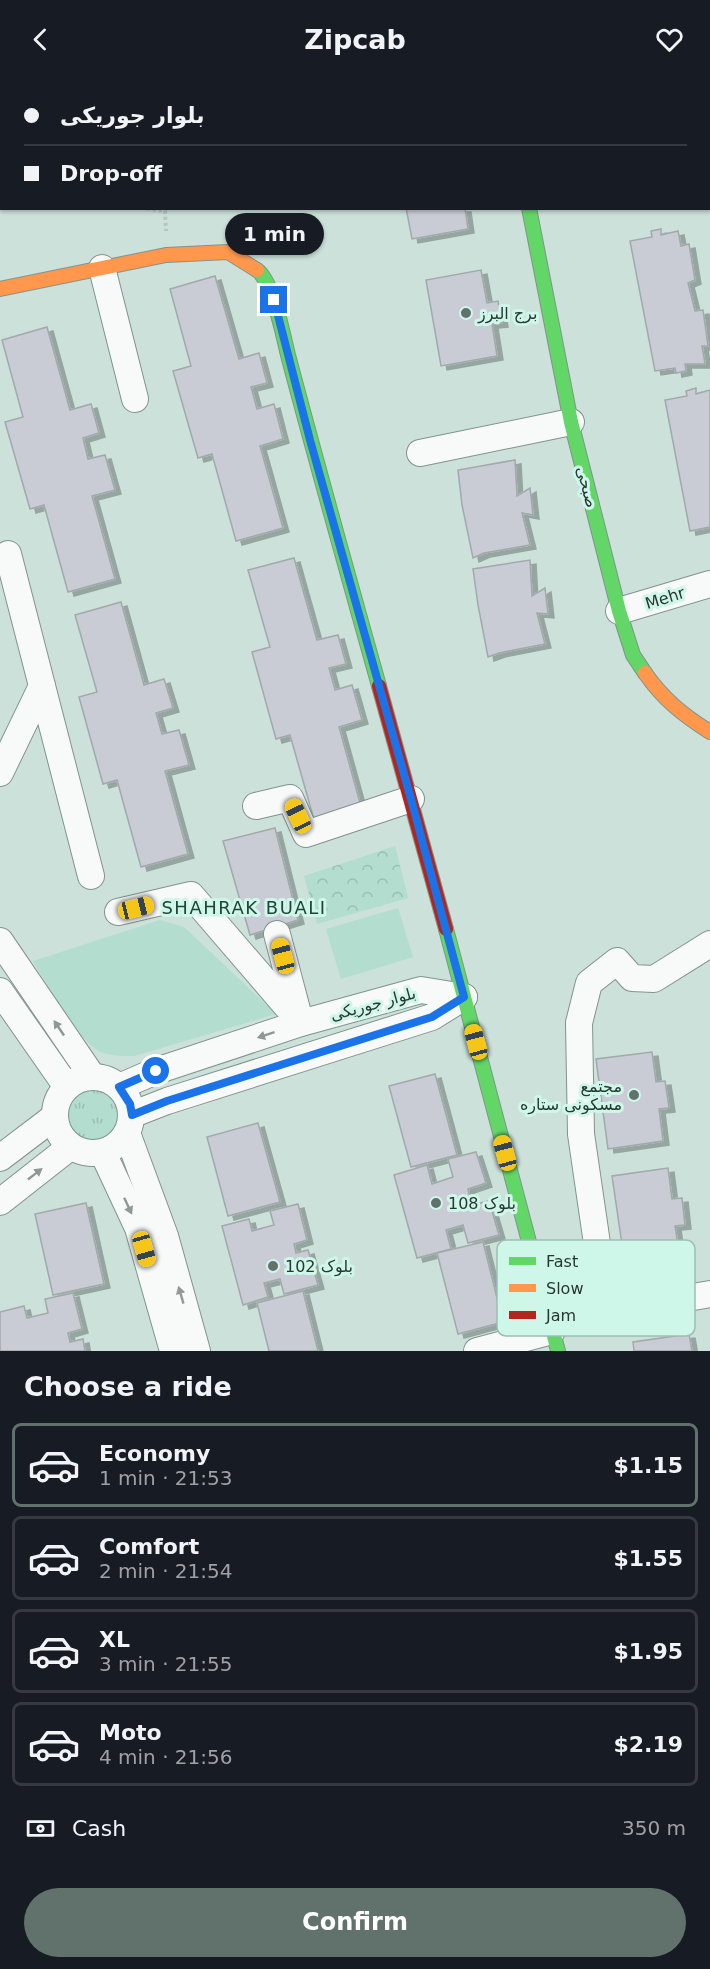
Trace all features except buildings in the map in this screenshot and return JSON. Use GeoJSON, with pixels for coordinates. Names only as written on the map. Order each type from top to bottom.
{"type":"FeatureCollection","features":[{"type":"Feature","properties":{"kind":"street","name":"صبحی"},"geometry":{"type":"LineString","coordinates":[[529,210],[571,422],[619,611],[633,655],[659,693],[710,732]]}},
{"type":"Feature","properties":{"kind":"street"},"geometry":{"type":"LineString","coordinates":[[0,289],[166,255],[228,252],[261,273],[274,300],[310,440],[411,799],[528,1240]]}},
{"type":"Feature","properties":{"kind":"street"},"geometry":{"type":"LineString","coordinates":[[102,268],[135,399]]}},
{"type":"Feature","properties":{"kind":"street"},"geometry":{"type":"LineString","coordinates":[[420,453],[571,422]]}},
{"type":"Feature","properties":{"kind":"street"},"geometry":{"type":"LineString","coordinates":[[8,554],[91,876]]}},
{"type":"Feature","properties":{"kind":"street","name":"Mehr"},"geometry":{"type":"LineString","coordinates":[[619,611],[710,584]]}},
{"type":"Feature","properties":{"kind":"street"},"geometry":{"type":"LineString","coordinates":[[0,773],[42,686]]}},
{"type":"Feature","properties":{"kind":"street"},"geometry":{"type":"LineString","coordinates":[[256,806],[290,798],[306,834],[411,799]]}},
{"type":"Feature","properties":{"kind":"street"},"geometry":{"type":"LineString","coordinates":[[118,912],[191,894],[301,1023]]}},
{"type":"Feature","properties":{"kind":"street"},"geometry":{"type":"LineString","coordinates":[[277,934],[301,1023]]}},
{"type":"Feature","properties":{"kind":"street"},"geometry":{"type":"LineString","coordinates":[[0,941],[92,1076]]}},
{"type":"Feature","properties":{"kind":"street"},"geometry":{"type":"LineString","coordinates":[[596,1240],[580,1134],[579,1023],[589,983],[617,961],[632,978],[654,978],[710,944]]}},
{"type":"Feature","properties":{"kind":"street","name":"بلوار جوریکی"},"geometry":{"type":"LineString","coordinates":[[119,1087],[156,1071],[301,1023],[421,990],[464,997]]}},
{"type":"Feature","properties":{"kind":"street"},"geometry":{"type":"LineString","coordinates":[[0,992],[67,1087]]}},
{"type":"Feature","properties":{"kind":"street","name":"بلوار جوریکی"},"geometry":{"type":"LineString","coordinates":[[129,1124],[167,1101],[432,1017],[464,997]]}},
{"type":"Feature","properties":{"kind":"street"},"geometry":{"type":"LineString","coordinates":[[129,1124],[121,1142],[103,1153],[92,1154],[70,1147],[59,1133],[54,1117],[60,1096],[67,1087],[92,1076],[102,1078],[119,1087],[130,1104],[129,1124],[165,1236],[197,1351]]}},
{"type":"Feature","properties":{"kind":"street"},"geometry":{"type":"LineString","coordinates":[[0,1158],[54,1117]]}},
{"type":"Feature","properties":{"kind":"street"},"geometry":{"type":"LineString","coordinates":[[0,1202],[70,1147]]}},
{"type":"Feature","properties":{"kind":"street"},"geometry":{"type":"LineString","coordinates":[[103,1153],[138,1228],[173,1351]]}},
{"type":"Feature","properties":{"kind":"street"},"geometry":{"type":"LineString","coordinates":[[695,1297],[710,1294]]}},
{"type":"Feature","properties":{"kind":"street"},"geometry":{"type":"LineString","coordinates":[[477,1351],[555,1341]]}},
{"type":"Feature","properties":{"kind":"path"},"geometry":{"type":"LineString","coordinates":[[157,210],[165,211],[166,255]]}},
{"type":"Feature","properties":{"kind":"green space"},"geometry":{"type":"Polygon","coordinates":[[[395,846],[408,898],[317,924],[304,876],[395,846]]]}},
{"type":"Feature","properties":{"kind":"green space"},"geometry":{"type":"Polygon","coordinates":[[[398,908],[413,957],[341,979],[326,929],[398,908]]]}},
{"type":"Feature","properties":{"kind":"green space"},"geometry":{"type":"Polygon","coordinates":[[[160,920],[184,927],[276,1014],[134,1056],[109,1054],[92,1046],[73,1025],[33,961],[160,920]]]}},
{"type":"Feature","properties":{"kind":"green space"},"geometry":{"type":"Polygon","coordinates":[[[93,1086],[110,1091],[118,1099],[123,1116],[118,1133],[110,1141],[93,1146],[76,1141],[68,1133],[63,1116],[68,1099],[76,1091],[93,1086]]]}},
{"type":"Feature","properties":{"kind":"traffic: fast"},"geometry":{"type":"LineString","coordinates":[[529,210],[571,422],[619,611],[633,655],[645,673]]}},
{"type":"Feature","properties":{"kind":"traffic: fast"},"geometry":{"type":"LineString","coordinates":[[257,270],[268,285],[277,309],[310,438],[379,686]]}},
{"type":"Feature","properties":{"kind":"traffic: fast"},"geometry":{"type":"LineString","coordinates":[[446,929],[529,1240]]}},
{"type":"Feature","properties":{"kind":"traffic: fast"},"geometry":{"type":"LineString","coordinates":[[554,1336],[558,1351]]}},
{"type":"Feature","properties":{"kind":"traffic: slow"},"geometry":{"type":"LineString","coordinates":[[0,289],[166,255],[228,252],[257,270]]}},
{"type":"Feature","properties":{"kind":"traffic: slow"},"geometry":{"type":"LineString","coordinates":[[645,673],[674,706],[710,732]]}},
{"type":"Feature","properties":{"kind":"traffic: jam"},"geometry":{"type":"LineString","coordinates":[[379,686],[446,929]]}},
{"type":"Feature","properties":{"kind":"place","name":"برج البرز"},"geometry":{"type":"Point","coordinates":[466,313]}},
{"type":"Feature","properties":{"kind":"place","name":"مجتمع مسکونی ستاره"},"geometry":{"type":"Point","coordinates":[634,1095]}},
{"type":"Feature","properties":{"kind":"place","name":"بلوک 108"},"geometry":{"type":"Point","coordinates":[436,1203]}},
{"type":"Feature","properties":{"kind":"place","name":"بلوک 102"},"geometry":{"type":"Point","coordinates":[273,1266]}},
{"type":"Feature","properties":{"kind":"district","name":"SHAHRAK BUALI"},"geometry":{"type":"Point","coordinates":[244,907]}},
{"type":"Feature","properties":{"kind":"route"},"geometry":{"type":"LineString","coordinates":[[156,1071],[119,1087],[130,1104],[132,1115],[167,1101],[432,1017],[464,997],[310,440],[274,300]]}}]}
